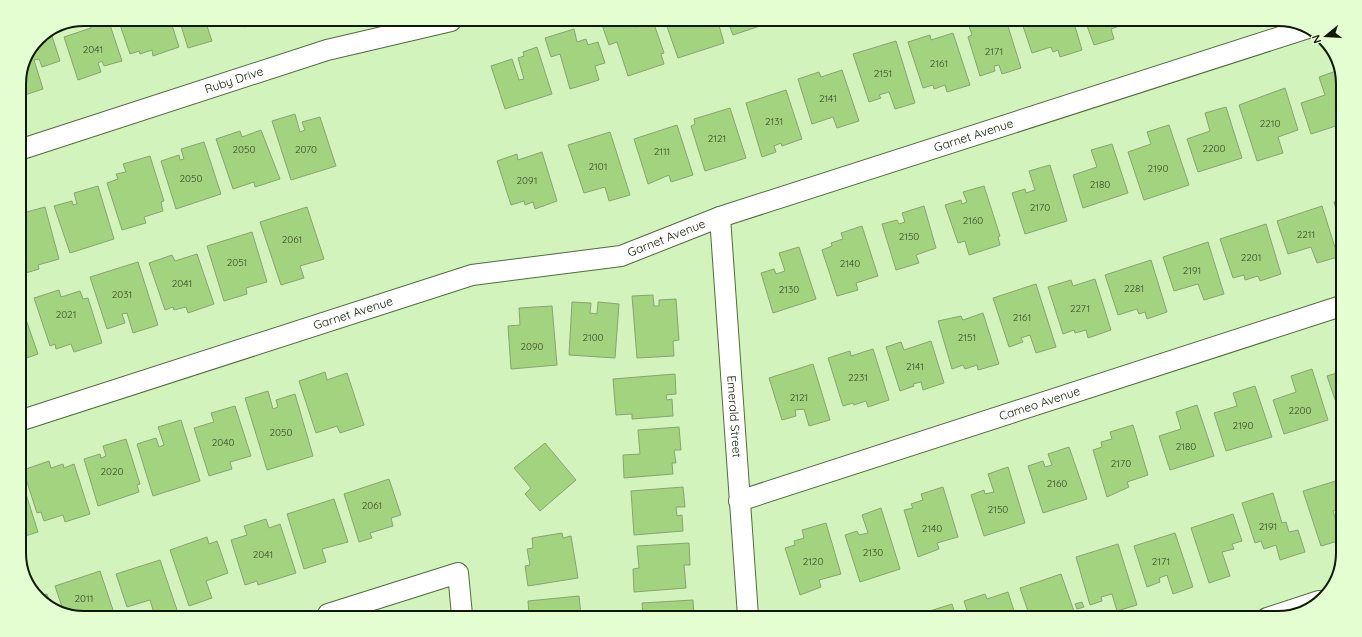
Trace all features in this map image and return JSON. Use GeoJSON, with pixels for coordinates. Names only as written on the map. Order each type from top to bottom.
{"type":"FeatureCollection","features":[{"type":"Feature","properties":{"kind":"street","name":"Ruby Drive"},"geometry":{"type":"LineString","coordinates":[[26,148],[328,50],[427,26]]}},
{"type":"Feature","properties":{"kind":"street","name":"Garnet Avenue"},"geometry":{"type":"LineString","coordinates":[[26,419],[472,275],[621,256],[720,217],[1301,30]]}},
{"type":"Feature","properties":{"kind":"street","name":"Emerald Street"},"geometry":{"type":"LineString","coordinates":[[720,217],[748,611]]}},
{"type":"Feature","properties":{"kind":"street","name":"Cameo Avenue"},"geometry":{"type":"LineString","coordinates":[[739,501],[1336,308]]}},
{"type":"Feature","properties":{"kind":"street"},"geometry":{"type":"LineString","coordinates":[[338,611],[458,573],[462,611]]}},
{"type":"Feature","properties":{"kind":"building"},"geometry":{"type":"Polygon","coordinates":[[[90,26],[110,26],[122,61],[104,66],[102,61],[98,63],[101,72],[78,80],[64,37],[91,28],[90,26]]]}},
{"type":"Feature","properties":{"kind":"building"},"geometry":{"type":"Polygon","coordinates":[[[120,26],[172,26],[179,47],[153,56],[152,50],[140,54],[139,51],[130,54],[120,26]]]}},
{"type":"Feature","properties":{"kind":"building"},"geometry":{"type":"Polygon","coordinates":[[[181,26],[207,26],[212,41],[188,48],[181,26]]]}},
{"type":"Feature","properties":{"kind":"building"},"geometry":{"type":"Polygon","coordinates":[[[602,26],[655,26],[664,53],[661,54],[664,64],[628,76],[617,42],[609,45],[602,26]]]}},
{"type":"Feature","properties":{"kind":"building"},"geometry":{"type":"Polygon","coordinates":[[[667,26],[719,26],[724,43],[678,58],[667,26]]]}},
{"type":"Feature","properties":{"kind":"building"},"geometry":{"type":"Polygon","coordinates":[[[730,26],[760,26],[733,35],[730,26]]]}},
{"type":"Feature","properties":{"kind":"building"},"geometry":{"type":"Polygon","coordinates":[[[969,26],[1008,26],[1021,68],[1002,74],[999,65],[994,66],[995,71],[980,76],[968,37],[972,35],[969,26]]]}},
{"type":"Feature","properties":{"kind":"building"},"geometry":{"type":"Polygon","coordinates":[[[1023,26],[1075,26],[1082,50],[1060,57],[1058,50],[1053,52],[1051,47],[1032,53],[1023,26]]]}},
{"type":"Feature","properties":{"kind":"building"},"geometry":{"type":"Polygon","coordinates":[[[1087,26],[1120,26],[1111,29],[1114,39],[1094,45],[1087,26]]]}},
{"type":"Feature","properties":{"kind":"building"},"geometry":{"type":"Polygon","coordinates":[[[574,29],[577,42],[586,39],[588,45],[598,42],[605,63],[595,66],[599,80],[570,89],[560,54],[551,57],[545,38],[574,29]]]}},
{"type":"Feature","properties":{"kind":"building"},"geometry":{"type":"Polygon","coordinates":[[[953,33],[970,85],[947,92],[945,85],[934,89],[933,85],[923,88],[908,42],[930,35],[931,40],[953,33]]]}},
{"type":"Feature","properties":{"kind":"building"},"geometry":{"type":"Polygon","coordinates":[[[52,36],[60,61],[42,67],[39,59],[34,60],[43,89],[26,95],[28,69],[38,49],[52,36]]]}},
{"type":"Feature","properties":{"kind":"building"},"geometry":{"type":"Polygon","coordinates":[[[896,41],[915,103],[895,109],[889,92],[879,95],[881,98],[869,102],[853,54],[896,41]]]}},
{"type":"Feature","properties":{"kind":"building"},"geometry":{"type":"Polygon","coordinates":[[[537,47],[552,94],[505,109],[491,66],[512,59],[519,80],[524,79],[518,58],[524,56],[523,52],[537,47]]]}},
{"type":"Feature","properties":{"kind":"building"},"geometry":{"type":"Polygon","coordinates":[[[842,70],[859,121],[837,128],[833,117],[812,124],[798,79],[819,72],[821,77],[842,70]]]}},
{"type":"Feature","properties":{"kind":"building"},"geometry":{"type":"Polygon","coordinates":[[[1335,72],[1336,126],[1311,134],[1301,103],[1325,95],[1319,77],[1335,72]]]}},
{"type":"Feature","properties":{"kind":"building"},"geometry":{"type":"Polygon","coordinates":[[[1285,88],[1298,130],[1278,137],[1283,153],[1257,161],[1239,105],[1285,88]]]}},
{"type":"Feature","properties":{"kind":"building"},"geometry":{"type":"Polygon","coordinates":[[[786,90],[802,139],[782,146],[781,143],[774,146],[776,152],[762,157],[746,103],[786,90]]]}},
{"type":"Feature","properties":{"kind":"building"},"geometry":{"type":"Polygon","coordinates":[[[1226,107],[1242,158],[1198,172],[1187,139],[1210,131],[1205,113],[1226,107]]]}},
{"type":"Feature","properties":{"kind":"building"},"geometry":{"type":"Polygon","coordinates":[[[730,108],[746,158],[705,171],[691,126],[695,124],[694,119],[730,108]]]}},
{"type":"Feature","properties":{"kind":"building"},"geometry":{"type":"Polygon","coordinates":[[[295,114],[300,132],[305,130],[302,122],[320,117],[336,166],[291,180],[272,121],[295,114]]]}},
{"type":"Feature","properties":{"kind":"building"},"geometry":{"type":"Polygon","coordinates":[[[677,125],[693,175],[671,182],[669,175],[648,184],[634,139],[677,125]]]}},
{"type":"Feature","properties":{"kind":"building"},"geometry":{"type":"Polygon","coordinates":[[[1169,125],[1189,185],[1144,200],[1128,152],[1151,144],[1147,132],[1169,125]]]}},
{"type":"Feature","properties":{"kind":"building"},"geometry":{"type":"Polygon","coordinates":[[[261,130],[280,179],[255,187],[254,182],[233,189],[216,139],[240,131],[242,137],[261,130]]]}},
{"type":"Feature","properties":{"kind":"building"},"geometry":{"type":"Polygon","coordinates":[[[610,132],[630,195],[609,201],[605,187],[584,193],[568,145],[610,132]]]}},
{"type":"Feature","properties":{"kind":"building"},"geometry":{"type":"Polygon","coordinates":[[[204,142],[221,194],[176,209],[161,161],[179,155],[180,160],[184,159],[181,149],[204,142]]]}},
{"type":"Feature","properties":{"kind":"building"},"geometry":{"type":"Polygon","coordinates":[[[1112,144],[1128,193],[1083,208],[1073,175],[1097,167],[1091,150],[1112,144]]]}},
{"type":"Feature","properties":{"kind":"building"},"geometry":{"type":"Polygon","coordinates":[[[542,152],[557,201],[535,209],[533,202],[525,205],[524,201],[511,205],[497,161],[517,154],[518,160],[542,152]]]}},
{"type":"Feature","properties":{"kind":"building"},"geometry":{"type":"Polygon","coordinates":[[[150,156],[164,201],[161,202],[163,211],[144,217],[146,223],[122,230],[107,183],[118,179],[116,174],[126,172],[123,164],[150,156]]]}},
{"type":"Feature","properties":{"kind":"building"},"geometry":{"type":"Polygon","coordinates":[[[1050,165],[1067,221],[1025,234],[1012,193],[1025,189],[1026,193],[1035,190],[1029,171],[1050,165]]]}},
{"type":"Feature","properties":{"kind":"building"},"geometry":{"type":"Polygon","coordinates":[[[98,186],[114,239],[70,253],[54,206],[72,201],[73,205],[77,204],[74,193],[98,186]]]}},
{"type":"Feature","properties":{"kind":"building"},"geometry":{"type":"Polygon","coordinates":[[[984,186],[1000,236],[998,237],[1000,245],[969,255],[965,241],[958,243],[945,205],[961,200],[962,204],[967,202],[963,192],[984,186]]]}},
{"type":"Feature","properties":{"kind":"building"},"geometry":{"type":"Polygon","coordinates":[[[924,206],[936,248],[916,255],[919,263],[896,270],[882,224],[897,220],[899,224],[905,222],[902,213],[924,206]]]}},
{"type":"Feature","properties":{"kind":"building"},"geometry":{"type":"Polygon","coordinates":[[[1322,206],[1336,251],[1336,258],[1317,263],[1311,247],[1288,254],[1277,221],[1322,206]]]}},
{"type":"Feature","properties":{"kind":"building"},"geometry":{"type":"Polygon","coordinates":[[[45,207],[59,259],[38,265],[39,269],[26,273],[26,212],[45,207]]]}},
{"type":"Feature","properties":{"kind":"building"},"geometry":{"type":"Polygon","coordinates":[[[307,207],[324,259],[300,266],[304,278],[281,285],[260,222],[307,207]]]}},
{"type":"Feature","properties":{"kind":"building"},"geometry":{"type":"Polygon","coordinates":[[[1266,224],[1281,274],[1260,281],[1258,276],[1245,280],[1244,275],[1233,278],[1220,239],[1266,224]]]}},
{"type":"Feature","properties":{"kind":"building"},"geometry":{"type":"Polygon","coordinates":[[[862,226],[878,276],[856,283],[858,290],[837,296],[822,250],[832,246],[831,243],[843,239],[841,233],[862,226]]]}},
{"type":"Feature","properties":{"kind":"building"},"geometry":{"type":"Polygon","coordinates":[[[252,232],[267,282],[246,288],[247,294],[224,301],[207,246],[252,232]]]}},
{"type":"Feature","properties":{"kind":"building"},"geometry":{"type":"Polygon","coordinates":[[[1208,242],[1224,294],[1204,300],[1198,284],[1174,291],[1163,257],[1208,242]]]}},
{"type":"Feature","properties":{"kind":"building"},"geometry":{"type":"Polygon","coordinates":[[[799,247],[816,299],[773,313],[761,273],[774,269],[776,274],[785,271],[779,253],[799,247]]]}},
{"type":"Feature","properties":{"kind":"building"},"geometry":{"type":"Polygon","coordinates":[[[197,254],[214,304],[188,313],[186,307],[174,310],[173,307],[165,310],[149,263],[172,255],[175,261],[197,254]]]}},
{"type":"Feature","properties":{"kind":"building"},"geometry":{"type":"Polygon","coordinates":[[[1151,260],[1167,312],[1147,319],[1145,312],[1139,314],[1137,309],[1118,315],[1105,275],[1151,260]]]}},
{"type":"Feature","properties":{"kind":"building"},"geometry":{"type":"Polygon","coordinates":[[[138,262],[158,325],[133,333],[127,313],[122,314],[125,323],[107,329],[90,277],[138,262]]]}},
{"type":"Feature","properties":{"kind":"building"},"geometry":{"type":"Polygon","coordinates":[[[1095,279],[1111,330],[1088,338],[1086,330],[1075,333],[1074,330],[1063,334],[1048,287],[1071,280],[1073,286],[1095,279]]]}},
{"type":"Feature","properties":{"kind":"building"},"geometry":{"type":"Polygon","coordinates":[[[1036,284],[1056,347],[1036,353],[1030,335],[1021,338],[1023,342],[1009,347],[993,298],[1036,284]]]}},
{"type":"Feature","properties":{"kind":"building"},"geometry":{"type":"Polygon","coordinates":[[[59,290],[61,297],[80,291],[83,299],[88,298],[102,343],[74,352],[71,344],[56,349],[55,344],[50,346],[34,298],[59,290]]]}},
{"type":"Feature","properties":{"kind":"building"},"geometry":{"type":"Polygon","coordinates":[[[653,295],[654,306],[659,306],[659,300],[676,299],[679,340],[673,341],[674,356],[637,358],[632,296],[653,295]]]}},
{"type":"Feature","properties":{"kind":"building"},"geometry":{"type":"Polygon","coordinates":[[[572,302],[591,303],[590,313],[597,314],[598,302],[619,304],[615,358],[569,355],[572,302]]]}},
{"type":"Feature","properties":{"kind":"building"},"geometry":{"type":"Polygon","coordinates":[[[552,306],[557,365],[511,369],[508,326],[520,325],[519,308],[552,306]]]}},
{"type":"Feature","properties":{"kind":"building"},"geometry":{"type":"Polygon","coordinates":[[[983,313],[999,364],[978,370],[977,365],[965,369],[963,365],[952,369],[938,321],[961,316],[963,320],[983,313]]]}},
{"type":"Feature","properties":{"kind":"building"},"geometry":{"type":"Polygon","coordinates":[[[26,320],[38,354],[26,358],[26,320]]]}},
{"type":"Feature","properties":{"kind":"building"},"geometry":{"type":"Polygon","coordinates":[[[931,341],[944,383],[923,390],[921,382],[913,384],[914,386],[900,391],[886,347],[901,342],[904,350],[931,341]]]}},
{"type":"Feature","properties":{"kind":"building"},"geometry":{"type":"Polygon","coordinates":[[[873,349],[889,400],[868,407],[866,401],[854,405],[853,403],[843,406],[828,358],[850,351],[851,356],[873,349]]]}},
{"type":"Feature","properties":{"kind":"building"},"geometry":{"type":"Polygon","coordinates":[[[813,364],[830,420],[809,426],[804,409],[795,410],[796,416],[782,420],[769,378],[813,364]]]}},
{"type":"Feature","properties":{"kind":"building"},"geometry":{"type":"Polygon","coordinates":[[[1312,369],[1328,420],[1284,434],[1273,400],[1296,392],[1291,376],[1312,369]]]}},
{"type":"Feature","properties":{"kind":"building"},"geometry":{"type":"Polygon","coordinates":[[[325,372],[327,380],[347,373],[364,425],[340,433],[337,426],[316,433],[299,381],[325,372]]]}},
{"type":"Feature","properties":{"kind":"building"},"geometry":{"type":"Polygon","coordinates":[[[1336,373],[1336,402],[1327,376],[1336,373]]]}},
{"type":"Feature","properties":{"kind":"building"},"geometry":{"type":"Polygon","coordinates":[[[675,374],[676,394],[666,395],[667,400],[672,399],[673,416],[632,419],[632,414],[616,415],[613,379],[675,374]]]}},
{"type":"Feature","properties":{"kind":"building"},"geometry":{"type":"Polygon","coordinates":[[[1255,386],[1272,437],[1226,451],[1214,413],[1237,406],[1233,393],[1255,386]]]}},
{"type":"Feature","properties":{"kind":"building"},"geometry":{"type":"Polygon","coordinates":[[[268,391],[273,409],[278,407],[276,400],[295,394],[313,456],[267,470],[245,398],[268,391]]]}},
{"type":"Feature","properties":{"kind":"building"},"geometry":{"type":"Polygon","coordinates":[[[1197,405],[1214,456],[1170,470],[1159,436],[1181,429],[1176,412],[1197,405]]]}},
{"type":"Feature","properties":{"kind":"building"},"geometry":{"type":"Polygon","coordinates":[[[235,406],[251,456],[230,462],[232,469],[209,476],[194,428],[214,422],[211,413],[235,406]]]}},
{"type":"Feature","properties":{"kind":"building"},"geometry":{"type":"Polygon","coordinates":[[[181,420],[200,481],[153,496],[137,444],[156,438],[159,447],[164,445],[158,427],[181,420]]]}},
{"type":"Feature","properties":{"kind":"building"},"geometry":{"type":"Polygon","coordinates":[[[1133,425],[1148,475],[1127,482],[1129,487],[1107,497],[1093,450],[1102,447],[1101,442],[1112,439],[1110,432],[1133,425]]]}},
{"type":"Feature","properties":{"kind":"building"},"geometry":{"type":"Polygon","coordinates":[[[679,427],[681,450],[674,450],[676,463],[672,463],[673,474],[624,478],[623,455],[640,454],[638,430],[679,427]]]}},
{"type":"Feature","properties":{"kind":"building"},"geometry":{"type":"Polygon","coordinates":[[[126,439],[140,484],[137,485],[139,492],[98,506],[84,459],[100,454],[101,458],[106,456],[103,446],[126,439]]]}},
{"type":"Feature","properties":{"kind":"building"},"geometry":{"type":"Polygon","coordinates":[[[545,443],[576,480],[540,511],[525,494],[531,488],[514,468],[545,443]]]}},
{"type":"Feature","properties":{"kind":"building"},"geometry":{"type":"Polygon","coordinates":[[[1069,447],[1087,499],[1043,513],[1028,466],[1043,461],[1045,467],[1052,465],[1048,454],[1069,447]]]}},
{"type":"Feature","properties":{"kind":"building"},"geometry":{"type":"Polygon","coordinates":[[[49,461],[51,468],[63,464],[64,468],[74,464],[90,514],[65,522],[63,515],[44,521],[41,512],[37,513],[26,479],[26,469],[49,461]]]}},
{"type":"Feature","properties":{"kind":"building"},"geometry":{"type":"Polygon","coordinates":[[[1008,467],[1025,523],[984,536],[971,495],[984,490],[985,494],[994,492],[988,474],[1008,467]]]}},
{"type":"Feature","properties":{"kind":"building"},"geometry":{"type":"Polygon","coordinates":[[[389,479],[401,515],[391,518],[393,526],[370,533],[372,538],[359,542],[344,494],[389,479]]]}},
{"type":"Feature","properties":{"kind":"building"},"geometry":{"type":"Polygon","coordinates":[[[1336,481],[1336,510],[1333,511],[1336,521],[1336,542],[1321,546],[1303,491],[1336,481]]]}},
{"type":"Feature","properties":{"kind":"building"},"geometry":{"type":"Polygon","coordinates":[[[683,487],[685,507],[676,507],[677,516],[682,515],[683,531],[634,535],[631,491],[683,487]]]}},
{"type":"Feature","properties":{"kind":"building"},"geometry":{"type":"Polygon","coordinates":[[[943,487],[958,537],[937,543],[939,549],[918,557],[904,510],[913,508],[911,504],[923,500],[921,494],[943,487]]]}},
{"type":"Feature","properties":{"kind":"building"},"geometry":{"type":"Polygon","coordinates":[[[1273,493],[1282,523],[1286,522],[1289,532],[1298,530],[1305,552],[1280,560],[1276,545],[1264,549],[1261,541],[1255,543],[1242,503],[1273,493]]]}},
{"type":"Feature","properties":{"kind":"building"},"geometry":{"type":"Polygon","coordinates":[[[26,494],[38,532],[26,536],[26,494]]]}},
{"type":"Feature","properties":{"kind":"building"},"geometry":{"type":"Polygon","coordinates":[[[334,499],[348,542],[322,549],[326,562],[304,569],[287,514],[334,499]]]}},
{"type":"Feature","properties":{"kind":"building"},"geometry":{"type":"Polygon","coordinates":[[[881,508],[900,569],[860,582],[845,535],[857,531],[859,535],[868,533],[862,515],[881,508]]]}},
{"type":"Feature","properties":{"kind":"building"},"geometry":{"type":"Polygon","coordinates":[[[1233,514],[1242,541],[1232,544],[1234,549],[1222,552],[1230,576],[1209,583],[1191,528],[1233,514]]]}},
{"type":"Feature","properties":{"kind":"building"},"geometry":{"type":"Polygon","coordinates":[[[266,519],[269,528],[280,524],[296,573],[258,585],[257,581],[245,585],[231,540],[247,535],[244,526],[266,519]]]}},
{"type":"Feature","properties":{"kind":"building"},"geometry":{"type":"Polygon","coordinates":[[[826,523],[841,574],[819,580],[821,587],[800,595],[785,548],[795,545],[794,541],[804,538],[802,530],[826,523]]]}},
{"type":"Feature","properties":{"kind":"building"},"geometry":{"type":"Polygon","coordinates":[[[562,533],[563,538],[571,536],[578,578],[528,586],[525,566],[530,565],[527,549],[533,548],[532,538],[562,533]]]}},
{"type":"Feature","properties":{"kind":"building"},"geometry":{"type":"Polygon","coordinates":[[[1175,533],[1193,587],[1173,594],[1167,575],[1159,578],[1160,582],[1147,587],[1134,546],[1175,533]]]}},
{"type":"Feature","properties":{"kind":"building"},"geometry":{"type":"Polygon","coordinates":[[[207,537],[209,544],[217,541],[228,573],[206,581],[212,598],[189,606],[170,550],[207,537]]]}},
{"type":"Feature","properties":{"kind":"building"},"geometry":{"type":"Polygon","coordinates":[[[689,543],[690,565],[684,565],[686,588],[634,592],[633,569],[639,568],[637,546],[689,543]]]}},
{"type":"Feature","properties":{"kind":"building"},"geometry":{"type":"Polygon","coordinates":[[[1118,544],[1137,605],[1117,611],[1112,594],[1101,597],[1102,601],[1090,605],[1076,557],[1118,544]]]}},
{"type":"Feature","properties":{"kind":"building"},"geometry":{"type":"Polygon","coordinates":[[[160,560],[177,610],[153,611],[150,600],[127,607],[116,574],[160,560]]]}},
{"type":"Feature","properties":{"kind":"building"},"geometry":{"type":"Polygon","coordinates":[[[100,571],[113,610],[84,611],[62,607],[55,586],[100,571]]]}},
{"type":"Feature","properties":{"kind":"building"},"geometry":{"type":"Polygon","coordinates":[[[1061,574],[1074,611],[1028,611],[1020,588],[1061,574]]]}},
{"type":"Feature","properties":{"kind":"building"},"geometry":{"type":"Polygon","coordinates":[[[1008,592],[1014,611],[967,611],[964,601],[985,594],[987,599],[1008,592]]]}},
{"type":"Feature","properties":{"kind":"building"},"geometry":{"type":"Polygon","coordinates":[[[579,596],[581,611],[529,611],[528,601],[579,596]]]}},
{"type":"Feature","properties":{"kind":"building"},"geometry":{"type":"Polygon","coordinates":[[[693,600],[694,611],[643,611],[642,603],[693,600]]]}},
{"type":"Feature","properties":{"kind":"building"},"geometry":{"type":"Polygon","coordinates":[[[1082,602],[1084,607],[1077,609],[1075,604],[1082,602]]]}},
{"type":"Feature","properties":{"kind":"building"},"geometry":{"type":"Polygon","coordinates":[[[952,604],[954,611],[930,611],[952,604]]]}}]}
